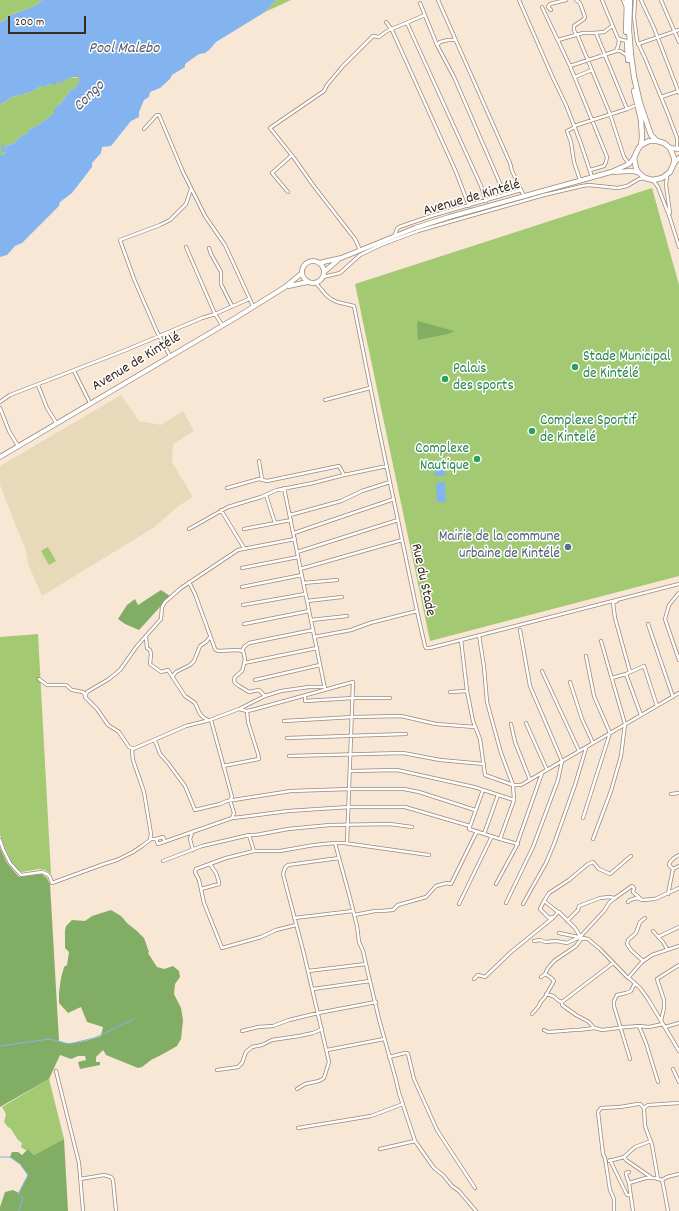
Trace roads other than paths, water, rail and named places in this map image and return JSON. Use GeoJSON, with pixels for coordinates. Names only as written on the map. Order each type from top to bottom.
{"type":"FeatureCollection","features":[{"type":"Feature","properties":{"kind":"highway"},"geometry":{"type":"LineString","coordinates":[[627,0],[628,56],[633,88],[641,120],[641,145]]}},
{"type":"Feature","properties":{"kind":"highway"},"geometry":{"type":"LineString","coordinates":[[630,0],[629,30],[634,77],[644,119],[651,135],[657,141]]}},
{"type":"Feature","properties":{"kind":"highway"},"geometry":{"type":"LineString","coordinates":[[649,141],[657,141],[664,143],[670,148],[674,158],[674,163],[670,172],[666,176],[658,180],[653,180],[645,178],[638,172],[634,158],[635,153],[641,145],[649,141]]}},
{"type":"Feature","properties":{"kind":"main road"},"geometry":{"type":"LineString","coordinates":[[670,148],[678,149]]}},
{"type":"Feature","properties":{"kind":"main road","name":"Avenue de Kintélé"},"geometry":{"type":"LineString","coordinates":[[324,272],[331,265],[342,258],[415,228],[449,217],[611,172],[629,164],[634,158]]}},
{"type":"Feature","properties":{"kind":"main road"},"geometry":{"type":"LineString","coordinates":[[674,163],[679,158]]}},
{"type":"Feature","properties":{"kind":"main road","name":"Avenue de Kintélé"},"geometry":{"type":"LineString","coordinates":[[611,172],[638,172]]}},
{"type":"Feature","properties":{"kind":"main road","name":"Avenue de Kintélé"},"geometry":{"type":"LineString","coordinates":[[0,456],[18,447],[285,288],[302,273],[302,269],[307,262],[316,261],[319,263],[342,258]]}},
{"type":"Feature","properties":{"kind":"main road"},"geometry":{"type":"LineString","coordinates":[[316,283],[323,277],[324,272],[322,265],[319,263]]}},
{"type":"Feature","properties":{"kind":"main road"},"geometry":{"type":"LineString","coordinates":[[302,273],[303,277],[308,282]]}},
{"type":"Feature","properties":{"kind":"main road","name":"Avenue de Kintélé"},"geometry":{"type":"LineString","coordinates":[[285,288],[308,282],[316,283]]}},
{"type":"Feature","properties":{"kind":"street"},"geometry":{"type":"LineString","coordinates":[[438,0],[524,197]]}},
{"type":"Feature","properties":{"kind":"street"},"geometry":{"type":"LineString","coordinates":[[519,0],[552,78],[575,126],[592,178]]}},
{"type":"Feature","properties":{"kind":"street"},"geometry":{"type":"LineString","coordinates":[[551,10],[548,6],[550,4],[566,0]]}},
{"type":"Feature","properties":{"kind":"street"},"geometry":{"type":"LineString","coordinates":[[576,0],[580,3],[585,17],[574,26],[573,29],[610,114],[624,157],[629,164]]}},
{"type":"Feature","properties":{"kind":"street"},"geometry":{"type":"LineString","coordinates":[[602,0],[618,38],[619,44],[616,51]]}},
{"type":"Feature","properties":{"kind":"street"},"geometry":{"type":"LineString","coordinates":[[623,0],[626,9]]}},
{"type":"Feature","properties":{"kind":"street"},"geometry":{"type":"LineString","coordinates":[[635,0],[634,17],[638,44],[661,97],[676,137],[678,149]]}},
{"type":"Feature","properties":{"kind":"street"},"geometry":{"type":"LineString","coordinates":[[641,0],[679,92],[661,97]]}},
{"type":"Feature","properties":{"kind":"street"},"geometry":{"type":"LineString","coordinates":[[661,0],[679,42]]}},
{"type":"Feature","properties":{"kind":"street"},"geometry":{"type":"LineString","coordinates":[[420,3],[437,45],[454,77],[505,195]]}},
{"type":"Feature","properties":{"kind":"street"},"geometry":{"type":"LineString","coordinates":[[542,7],[575,77],[607,159],[604,166],[590,170]]}},
{"type":"Feature","properties":{"kind":"street"},"geometry":{"type":"LineString","coordinates":[[360,250],[355,239],[270,128],[324,91],[327,85],[343,66],[373,36],[379,36],[404,23],[408,23],[425,15]]}},
{"type":"Feature","properties":{"kind":"street"},"geometry":{"type":"LineString","coordinates":[[386,22],[392,30],[456,172],[469,206]]}},
{"type":"Feature","properties":{"kind":"street"},"geometry":{"type":"LineString","coordinates":[[408,23],[481,186],[486,201]]}},
{"type":"Feature","properties":{"kind":"street"},"geometry":{"type":"LineString","coordinates":[[558,40],[585,32],[596,33],[606,31],[612,26]]}},
{"type":"Feature","properties":{"kind":"street"},"geometry":{"type":"LineString","coordinates":[[638,44],[679,30]]}},
{"type":"Feature","properties":{"kind":"street"},"geometry":{"type":"LineString","coordinates":[[596,33],[627,109]]}},
{"type":"Feature","properties":{"kind":"street"},"geometry":{"type":"LineString","coordinates":[[618,38],[620,40],[627,40]]}},
{"type":"Feature","properties":{"kind":"street"},"geometry":{"type":"LineString","coordinates":[[437,45],[440,42],[455,40]]}},
{"type":"Feature","properties":{"kind":"street"},"geometry":{"type":"LineString","coordinates":[[570,66],[616,51],[620,51],[628,56]]}},
{"type":"Feature","properties":{"kind":"street"},"geometry":{"type":"LineString","coordinates":[[575,77],[592,70]]}},
{"type":"Feature","properties":{"kind":"street"},"geometry":{"type":"LineString","coordinates":[[580,181],[567,131],[575,126],[634,106]]}},
{"type":"Feature","properties":{"kind":"street"},"geometry":{"type":"LineString","coordinates":[[144,129],[155,116],[159,115],[191,188],[205,216],[225,244],[254,307]]}},
{"type":"Feature","properties":{"kind":"street"},"geometry":{"type":"LineString","coordinates":[[288,192],[272,173],[292,155]]}},
{"type":"Feature","properties":{"kind":"street"},"geometry":{"type":"LineString","coordinates":[[666,176],[670,218]]}},
{"type":"Feature","properties":{"kind":"street"},"geometry":{"type":"LineString","coordinates":[[323,277],[340,273],[360,255],[381,245],[449,222],[564,190],[589,185],[618,188],[627,186],[639,179],[645,178]]}},
{"type":"Feature","properties":{"kind":"street"},"geometry":{"type":"LineString","coordinates":[[653,180],[658,187],[679,247]]}},
{"type":"Feature","properties":{"kind":"street"},"geometry":{"type":"LineString","coordinates":[[170,356],[159,336],[134,279],[120,240],[170,220],[186,204],[191,188]]}},
{"type":"Feature","properties":{"kind":"street"},"geometry":{"type":"LineString","coordinates":[[394,237],[398,227],[522,190]]}},
{"type":"Feature","properties":{"kind":"street"},"geometry":{"type":"LineString","coordinates":[[186,247],[215,314],[222,326]]}},
{"type":"Feature","properties":{"kind":"street"},"geometry":{"type":"LineString","coordinates":[[209,248],[221,272],[222,284],[232,306]]}},
{"type":"Feature","properties":{"kind":"street","name":"Rue du Stade"},"geometry":{"type":"LineString","coordinates":[[316,283],[331,299],[354,306],[370,388],[426,648],[679,584]]}},
{"type":"Feature","properties":{"kind":"street"},"geometry":{"type":"LineString","coordinates":[[0,402],[10,395],[74,371],[249,299]]}},
{"type":"Feature","properties":{"kind":"street"},"geometry":{"type":"LineString","coordinates":[[74,371],[89,401]]}},
{"type":"Feature","properties":{"kind":"street"},"geometry":{"type":"LineString","coordinates":[[38,385],[57,424]]}},
{"type":"Feature","properties":{"kind":"street"},"geometry":{"type":"LineString","coordinates":[[325,400],[370,388]]}},
{"type":"Feature","properties":{"kind":"street"},"geometry":{"type":"LineString","coordinates":[[0,408],[9,431],[18,447]]}},
{"type":"Feature","properties":{"kind":"street"},"geometry":{"type":"LineString","coordinates":[[259,461],[262,480]]}},
{"type":"Feature","properties":{"kind":"street"},"geometry":{"type":"LineString","coordinates":[[227,488],[257,479],[267,481],[339,466],[344,475]]}},
{"type":"Feature","properties":{"kind":"street"},"geometry":{"type":"LineString","coordinates":[[189,529],[232,505],[247,502],[277,490],[387,466]]}},
{"type":"Feature","properties":{"kind":"street"},"geometry":{"type":"LineString","coordinates":[[290,515],[341,501],[362,491],[390,482]]}},
{"type":"Feature","properties":{"kind":"street"},"geometry":{"type":"LineString","coordinates":[[284,488],[325,688]]}},
{"type":"Feature","properties":{"kind":"street"},"geometry":{"type":"LineString","coordinates":[[266,495],[275,523]]}},
{"type":"Feature","properties":{"kind":"street"},"geometry":{"type":"LineString","coordinates":[[294,533],[394,499]]}},
{"type":"Feature","properties":{"kind":"street"},"geometry":{"type":"LineString","coordinates":[[221,510],[244,548]]}},
{"type":"Feature","properties":{"kind":"street"},"geometry":{"type":"LineString","coordinates":[[244,529],[291,520]]}},
{"type":"Feature","properties":{"kind":"street"},"geometry":{"type":"LineString","coordinates":[[297,552],[398,520]]}},
{"type":"Feature","properties":{"kind":"street"},"geometry":{"type":"LineString","coordinates":[[85,695],[86,692],[109,679],[120,670],[137,646],[161,619],[162,607],[165,602],[189,582],[238,550],[295,539]]}},
{"type":"Feature","properties":{"kind":"street"},"geometry":{"type":"LineString","coordinates":[[300,569],[402,540]]}},
{"type":"Feature","properties":{"kind":"street"},"geometry":{"type":"LineString","coordinates":[[242,568],[298,557]]}},
{"type":"Feature","properties":{"kind":"street"},"geometry":{"type":"LineString","coordinates":[[242,587],[302,575]]}},
{"type":"Feature","properties":{"kind":"street"},"geometry":{"type":"LineString","coordinates":[[303,583],[337,580]]}},
{"type":"Feature","properties":{"kind":"street"},"geometry":{"type":"LineString","coordinates":[[189,582],[195,594],[213,646]]}},
{"type":"Feature","properties":{"kind":"street"},"geometry":{"type":"LineString","coordinates":[[679,593],[669,605],[665,619],[679,660]]}},
{"type":"Feature","properties":{"kind":"street"},"geometry":{"type":"LineString","coordinates":[[243,605],[305,594]]}},
{"type":"Feature","properties":{"kind":"street"},"geometry":{"type":"LineString","coordinates":[[307,601],[342,597]]}},
{"type":"Feature","properties":{"kind":"street"},"geometry":{"type":"LineString","coordinates":[[618,600],[613,603],[615,618],[630,672]]}},
{"type":"Feature","properties":{"kind":"street"},"geometry":{"type":"LineString","coordinates":[[244,624],[309,611]]}},
{"type":"Feature","properties":{"kind":"street"},"geometry":{"type":"LineString","coordinates":[[314,637],[351,630],[370,623],[417,611]]}},
{"type":"Feature","properties":{"kind":"street"},"geometry":{"type":"LineString","coordinates":[[311,620],[347,616]]}},
{"type":"Feature","properties":{"kind":"street"},"geometry":{"type":"LineString","coordinates":[[648,624],[673,697]]}},
{"type":"Feature","properties":{"kind":"street"},"geometry":{"type":"LineString","coordinates":[[242,651],[249,642],[313,630]]}},
{"type":"Feature","properties":{"kind":"street"},"geometry":{"type":"LineString","coordinates":[[506,903],[533,847],[558,780],[562,761],[530,686],[520,630]]}},
{"type":"Feature","properties":{"kind":"street"},"geometry":{"type":"LineString","coordinates":[[479,635],[487,702],[501,753],[513,785],[514,800],[500,839]]}},
{"type":"Feature","properties":{"kind":"street"},"geometry":{"type":"LineString","coordinates":[[146,637],[147,648],[150,650],[151,654],[150,664],[161,672],[168,670],[185,696],[195,703],[200,714],[204,718],[210,720]]}},
{"type":"Feature","properties":{"kind":"street"},"geometry":{"type":"LineString","coordinates":[[172,677],[176,672],[190,665],[194,661],[200,646],[210,637]]}},
{"type":"Feature","properties":{"kind":"street"},"geometry":{"type":"LineString","coordinates":[[461,640],[467,691],[475,727],[480,739],[485,775],[513,785],[521,785],[679,693]]}},
{"type":"Feature","properties":{"kind":"street"},"geometry":{"type":"LineString","coordinates":[[594,839],[619,763],[625,724],[601,641]]}},
{"type":"Feature","properties":{"kind":"street"},"geometry":{"type":"LineString","coordinates":[[206,642],[218,651],[242,651]]}},
{"type":"Feature","properties":{"kind":"street"},"geometry":{"type":"LineString","coordinates":[[244,662],[317,648]]}},
{"type":"Feature","properties":{"kind":"street"},"geometry":{"type":"LineString","coordinates":[[242,651],[244,654],[244,662],[242,671],[235,677],[235,683],[249,692],[259,690],[265,696]]}},
{"type":"Feature","properties":{"kind":"street"},"geometry":{"type":"LineString","coordinates":[[583,818],[610,733],[594,696],[586,656]]}},
{"type":"Feature","properties":{"kind":"street"},"geometry":{"type":"LineString","coordinates":[[254,680],[320,665]]}},
{"type":"Feature","properties":{"kind":"street"},"geometry":{"type":"LineString","coordinates":[[612,678],[644,666],[656,706]]}},
{"type":"Feature","properties":{"kind":"street"},"geometry":{"type":"LineString","coordinates":[[542,671],[579,752]]}},
{"type":"Feature","properties":{"kind":"street"},"geometry":{"type":"LineString","coordinates":[[626,674],[641,715]]}},
{"type":"Feature","properties":{"kind":"street"},"geometry":{"type":"LineString","coordinates":[[39,680],[48,685],[66,685],[72,690],[83,692],[87,700],[102,715],[108,725],[119,732],[128,747],[134,749],[186,726],[210,720],[239,709],[265,696],[309,687],[325,688]]}},
{"type":"Feature","properties":{"kind":"street"},"geometry":{"type":"LineString","coordinates":[[239,709],[246,711],[305,696],[325,688],[353,682],[353,717],[347,843]]}},
{"type":"Feature","properties":{"kind":"street"},"geometry":{"type":"LineString","coordinates":[[570,682],[582,719],[593,743]]}},
{"type":"Feature","properties":{"kind":"street"},"geometry":{"type":"LineString","coordinates":[[450,692],[467,691]]}},
{"type":"Feature","properties":{"kind":"street"},"geometry":{"type":"LineString","coordinates":[[305,696],[305,701],[353,698],[390,698]]}},
{"type":"Feature","properties":{"kind":"street"},"geometry":{"type":"LineString","coordinates":[[223,766],[259,759],[246,711]]}},
{"type":"Feature","properties":{"kind":"street"},"geometry":{"type":"LineString","coordinates":[[284,721],[401,716],[436,724],[475,727]]}},
{"type":"Feature","properties":{"kind":"street"},"geometry":{"type":"LineString","coordinates":[[210,720],[228,780],[234,814],[232,818]]}},
{"type":"Feature","properties":{"kind":"street"},"geometry":{"type":"LineString","coordinates":[[511,724],[515,742],[530,780]]}},
{"type":"Feature","properties":{"kind":"street"},"geometry":{"type":"LineString","coordinates":[[526,724],[547,770]]}},
{"type":"Feature","properties":{"kind":"street"},"geometry":{"type":"LineString","coordinates":[[287,738],[406,734]]}},
{"type":"Feature","properties":{"kind":"street"},"geometry":{"type":"LineString","coordinates":[[154,740],[160,754],[185,786],[195,810],[220,804],[232,799],[291,791],[350,789],[404,789],[419,792],[475,810]]}},
{"type":"Feature","properties":{"kind":"street"},"geometry":{"type":"LineString","coordinates":[[522,904],[546,863],[554,844],[576,785],[586,747]]}},
{"type":"Feature","properties":{"kind":"street"},"geometry":{"type":"LineString","coordinates":[[134,749],[132,751],[133,760],[144,792],[151,829],[150,840]]}},
{"type":"Feature","properties":{"kind":"street"},"geometry":{"type":"LineString","coordinates":[[289,756],[403,753],[440,760],[484,764]]}},
{"type":"Feature","properties":{"kind":"street"},"geometry":{"type":"LineString","coordinates":[[350,771],[397,770],[474,787],[514,800]]}},
{"type":"Feature","properties":{"kind":"street"},"geometry":{"type":"LineString","coordinates":[[496,884],[518,844],[542,773]]}},
{"type":"Feature","properties":{"kind":"street"},"geometry":{"type":"LineString","coordinates":[[483,790],[469,829],[518,844]]}},
{"type":"Feature","properties":{"kind":"street"},"geometry":{"type":"LineString","coordinates":[[671,794],[679,793]]}},
{"type":"Feature","properties":{"kind":"street"},"geometry":{"type":"LineString","coordinates":[[484,834],[498,795]]}},
{"type":"Feature","properties":{"kind":"street"},"geometry":{"type":"LineString","coordinates":[[156,839],[158,844],[232,818],[280,812],[349,807],[405,808],[470,826]]}},
{"type":"Feature","properties":{"kind":"street"},"geometry":{"type":"LineString","coordinates":[[163,861],[202,846],[249,835],[302,828],[348,825],[390,824],[412,827]]}},
{"type":"Feature","properties":{"kind":"street"},"geometry":{"type":"LineString","coordinates":[[354,915],[375,910],[393,910],[398,905],[426,897],[436,886],[447,883],[451,884],[477,831]]}},
{"type":"Feature","properties":{"kind":"street"},"geometry":{"type":"LineString","coordinates":[[192,832],[190,839],[193,850]]}},
{"type":"Feature","properties":{"kind":"street"},"geometry":{"type":"LineString","coordinates":[[249,835],[254,851]]}},
{"type":"Feature","properties":{"kind":"street"},"geometry":{"type":"LineString","coordinates":[[459,904],[492,836]]}},
{"type":"Feature","properties":{"kind":"street"},"geometry":{"type":"LineString","coordinates":[[0,840],[10,863],[21,875],[38,872],[46,874],[50,877],[52,883],[117,860],[133,852],[150,840],[163,837],[165,842]]}},
{"type":"Feature","properties":{"kind":"street"},"geometry":{"type":"LineString","coordinates":[[335,843],[389,1058],[415,1141],[434,1168],[459,1191],[476,1211]]}},
{"type":"Feature","properties":{"kind":"street"},"geometry":{"type":"LineString","coordinates":[[296,925],[222,948],[206,909],[202,889],[195,872],[196,868],[254,851],[280,851],[335,843],[347,843],[429,856]]}},
{"type":"Feature","properties":{"kind":"street"},"geometry":{"type":"LineString","coordinates":[[554,917],[547,917],[540,909],[549,892],[569,880],[592,862],[598,869],[610,874],[631,856]]}},
{"type":"Feature","properties":{"kind":"street"},"geometry":{"type":"LineString","coordinates":[[674,869],[669,865],[670,862],[679,856]]}},
{"type":"Feature","properties":{"kind":"street"},"geometry":{"type":"LineString","coordinates":[[297,1089],[305,1084],[319,1081],[324,1078],[329,1062],[313,989],[283,874],[288,864],[339,858]]}},
{"type":"Feature","properties":{"kind":"street"},"geometry":{"type":"LineString","coordinates":[[202,889],[219,884],[216,873],[210,864]]}},
{"type":"Feature","properties":{"kind":"street"},"geometry":{"type":"LineString","coordinates":[[668,894],[674,869],[679,866]]}},
{"type":"Feature","properties":{"kind":"street"},"geometry":{"type":"LineString","coordinates":[[534,941],[567,942],[580,937],[604,911],[609,903],[632,886],[634,888],[633,892],[642,900]]}},
{"type":"Feature","properties":{"kind":"street"},"geometry":{"type":"LineString","coordinates":[[628,902],[637,898],[642,900],[652,899],[668,894],[679,888]]}},
{"type":"Feature","properties":{"kind":"street"},"geometry":{"type":"LineString","coordinates":[[568,921],[578,910],[579,906],[600,898],[615,898]]}},
{"type":"Feature","properties":{"kind":"street"},"geometry":{"type":"LineString","coordinates":[[544,901],[564,916],[575,928],[580,937]]}},
{"type":"Feature","properties":{"kind":"street"},"geometry":{"type":"LineString","coordinates":[[294,918],[353,911]]}},
{"type":"Feature","properties":{"kind":"street"},"geometry":{"type":"LineString","coordinates":[[474,979],[478,975],[485,977],[511,952],[554,917],[558,912]]}},
{"type":"Feature","properties":{"kind":"street"},"geometry":{"type":"LineString","coordinates":[[642,961],[628,947],[627,944],[628,940],[636,933],[640,922],[645,918]]}},
{"type":"Feature","properties":{"kind":"street"},"geometry":{"type":"LineString","coordinates":[[658,936],[679,927]]}},
{"type":"Feature","properties":{"kind":"street"},"geometry":{"type":"LineString","coordinates":[[654,931],[667,949]]}},
{"type":"Feature","properties":{"kind":"street"},"geometry":{"type":"LineString","coordinates":[[559,933],[585,938],[592,942],[626,977],[634,982],[641,989],[679,1051]]}},
{"type":"Feature","properties":{"kind":"street"},"geometry":{"type":"LineString","coordinates":[[541,977],[545,974],[554,961],[576,946],[581,939],[585,938]]}},
{"type":"Feature","properties":{"kind":"street"},"geometry":{"type":"LineString","coordinates":[[629,978],[642,961],[657,952],[679,946]]}},
{"type":"Feature","properties":{"kind":"street"},"geometry":{"type":"LineString","coordinates":[[562,1002],[613,963]]}},
{"type":"Feature","properties":{"kind":"street"},"geometry":{"type":"LineString","coordinates":[[308,971],[366,964]]}},
{"type":"Feature","properties":{"kind":"street"},"geometry":{"type":"LineString","coordinates":[[662,1023],[664,1000],[657,979],[679,965]]}},
{"type":"Feature","properties":{"kind":"street"},"geometry":{"type":"LineString","coordinates":[[532,1014],[539,1006],[540,1002],[554,982],[545,974]]}},
{"type":"Feature","properties":{"kind":"street"},"geometry":{"type":"LineString","coordinates":[[630,1059],[620,1028],[614,1001],[617,994],[631,991],[634,982],[631,975]]}},
{"type":"Feature","properties":{"kind":"street"},"geometry":{"type":"LineString","coordinates":[[313,989],[370,980]]}},
{"type":"Feature","properties":{"kind":"street"},"geometry":{"type":"LineString","coordinates":[[546,994],[553,996],[562,1002],[562,1005],[589,1022],[595,1028]]}},
{"type":"Feature","properties":{"kind":"street"},"geometry":{"type":"LineString","coordinates":[[242,1031],[258,1027],[273,1026],[289,1020],[318,1013],[376,1002]]}},
{"type":"Feature","properties":{"kind":"street"},"geometry":{"type":"LineString","coordinates":[[544,1030],[548,1032],[595,1028],[602,1030],[639,1026],[647,1027],[662,1023]]}},
{"type":"Feature","properties":{"kind":"street"},"geometry":{"type":"LineString","coordinates":[[665,1027],[679,1023]]}},
{"type":"Feature","properties":{"kind":"street"},"geometry":{"type":"LineString","coordinates":[[639,1026],[658,1082]]}},
{"type":"Feature","properties":{"kind":"street"},"geometry":{"type":"LineString","coordinates":[[216,1070],[238,1066],[242,1063],[246,1052],[252,1047],[262,1045],[272,1040],[313,1033],[322,1029]]}},
{"type":"Feature","properties":{"kind":"street"},"geometry":{"type":"LineString","coordinates":[[327,1050],[384,1039]]}},
{"type":"Feature","properties":{"kind":"street"},"geometry":{"type":"LineString","coordinates":[[389,1058],[408,1054],[414,1079],[437,1130],[475,1188]]}},
{"type":"Feature","properties":{"kind":"street"},"geometry":{"type":"LineString","coordinates":[[673,1069],[679,1082]]}},
{"type":"Feature","properties":{"kind":"street"},"geometry":{"type":"LineString","coordinates":[[56,1071],[79,1163],[83,1211]]}},
{"type":"Feature","properties":{"kind":"street"},"geometry":{"type":"LineString","coordinates":[[644,1108],[648,1105],[679,1103]]}},
{"type":"Feature","properties":{"kind":"street"},"geometry":{"type":"LineString","coordinates":[[298,1128],[371,1116],[403,1104]]}},
{"type":"Feature","properties":{"kind":"street"},"geometry":{"type":"LineString","coordinates":[[614,1211],[614,1199],[610,1190],[603,1154],[598,1110],[601,1108],[638,1104],[644,1108],[645,1126],[651,1142],[658,1179]]}},
{"type":"Feature","properties":{"kind":"street"},"geometry":{"type":"LineString","coordinates":[[380,1149],[415,1141]]}},
{"type":"Feature","properties":{"kind":"street"},"geometry":{"type":"LineString","coordinates":[[605,1163],[610,1160],[624,1157],[635,1147],[651,1142]]}},
{"type":"Feature","properties":{"kind":"street"},"geometry":{"type":"LineString","coordinates":[[624,1157],[652,1178]]}},
{"type":"Feature","properties":{"kind":"street"},"geometry":{"type":"LineString","coordinates":[[610,1160],[627,1195],[630,1196]]}},
{"type":"Feature","properties":{"kind":"street"},"geometry":{"type":"LineString","coordinates":[[629,1172],[626,1173],[626,1175],[629,1183],[632,1211]]}},
{"type":"Feature","properties":{"kind":"street"},"geometry":{"type":"LineString","coordinates":[[629,1183],[652,1178],[662,1180],[679,1174]]}},
{"type":"Feature","properties":{"kind":"street"},"geometry":{"type":"LineString","coordinates":[[80,1179],[104,1175],[111,1177],[113,1180],[116,1211]]}},
{"type":"Feature","properties":{"kind":"street"},"geometry":{"type":"LineString","coordinates":[[662,1180],[668,1211]]}},
{"type":"Feature","properties":{"kind":"water","name":"Pool Malebo"},"geometry":{"type":"Polygon","coordinates":[[[42,0],[276,0],[265,12],[216,42],[205,53],[199,54],[185,64],[185,67],[172,75],[170,79],[160,88],[150,92],[149,97],[144,100],[139,112],[139,117],[131,121],[111,146],[102,147],[101,153],[92,163],[92,167],[72,193],[60,202],[59,206],[22,243],[15,246],[7,255],[0,257],[0,155],[5,154],[6,152],[1,151],[2,143],[6,149],[7,145],[15,143],[18,138],[28,133],[28,130],[40,124],[54,113],[54,109],[61,103],[70,91],[78,85],[80,77],[71,77],[61,83],[58,81],[55,85],[50,84],[41,86],[31,92],[12,97],[0,105],[0,22],[11,15],[35,6],[42,0]]]}},
{"type":"Feature","properties":{"kind":"water"},"geometry":{"type":"Polygon","coordinates":[[[444,466],[445,476],[435,476],[435,467],[444,466]]]}},
{"type":"Feature","properties":{"kind":"water"},"geometry":{"type":"Polygon","coordinates":[[[445,482],[446,502],[437,502],[436,483],[445,482]]]}},
{"type":"Feature","properties":{"kind":"waterway"},"geometry":{"type":"LineString","coordinates":[[0,1046],[50,1039],[69,1044],[94,1038],[134,1019]]}},
{"type":"Feature","properties":{"kind":"waterway"},"geometry":{"type":"LineString","coordinates":[[0,1157],[10,1157],[20,1164],[28,1175],[18,1194],[23,1198],[19,1211]]}},
{"type":"Feature","properties":{"kind":"place","name":"Stade Municipal de Kintélé"},"geometry":{"type":"Point","coordinates":[575,367]}},
{"type":"Feature","properties":{"kind":"place","name":"Palais des sports"},"geometry":{"type":"Point","coordinates":[445,379]}},
{"type":"Feature","properties":{"kind":"place","name":"Complexe Sportif de Kintelé"},"geometry":{"type":"Point","coordinates":[532,431]}},
{"type":"Feature","properties":{"kind":"place","name":"Complexe Nautique"},"geometry":{"type":"Point","coordinates":[477,459]}},
{"type":"Feature","properties":{"kind":"place","name":"Mairie de la commune urbaine de Kintélé"},"geometry":{"type":"Point","coordinates":[568,547]}},
{"type":"Feature","properties":{"kind":"water label","name":"Congo"},"geometry":{"type":"Point","coordinates":[90,97]}}]}
